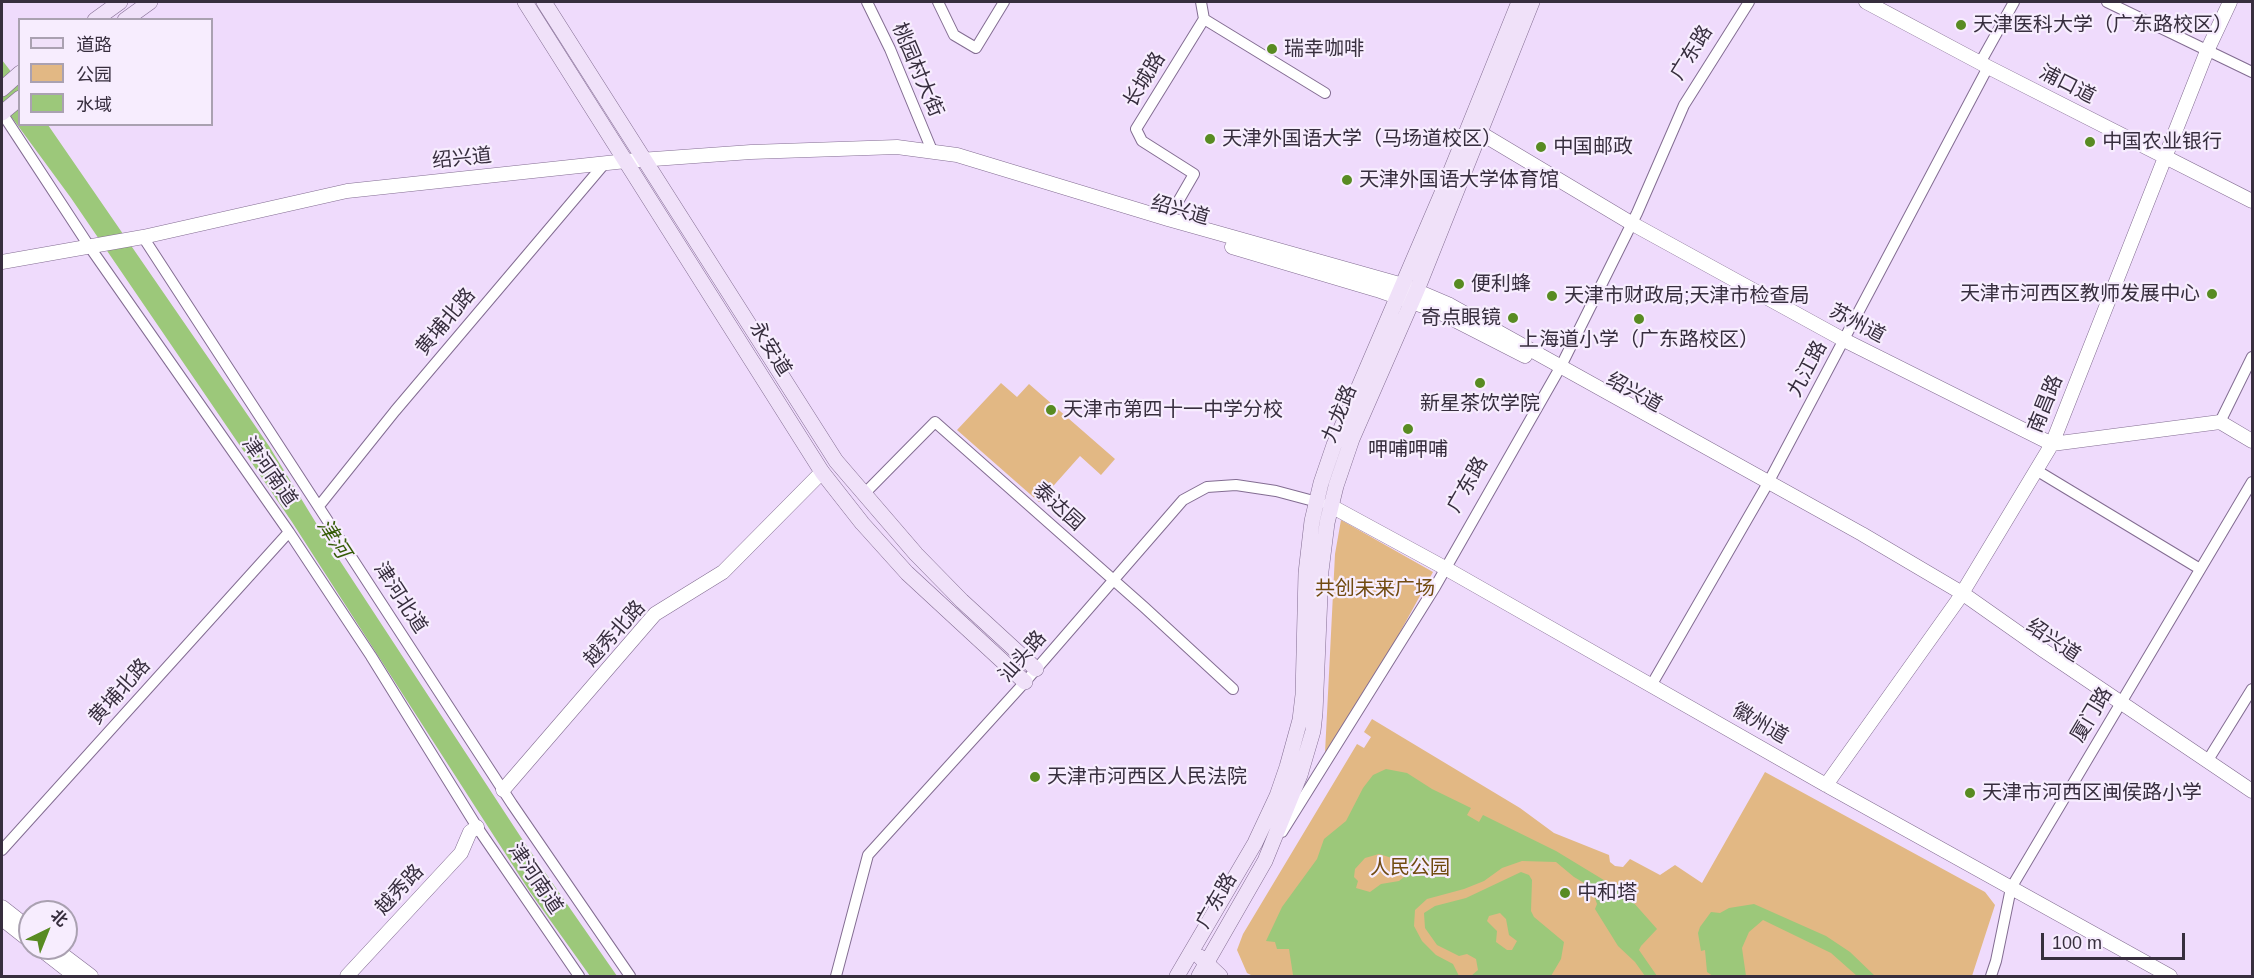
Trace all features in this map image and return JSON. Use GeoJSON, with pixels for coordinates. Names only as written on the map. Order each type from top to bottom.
{"type":"FeatureCollection","features":[{"type":"Feature","properties":{"kind":"main road"},"geometry":{"type":"LineString","coordinates":[[98,18],[120,2]]}},
{"type":"Feature","properties":{"kind":"main road"},"geometry":{"type":"LineString","coordinates":[[128,18],[150,2]]}},
{"type":"Feature","properties":{"kind":"main road","name":"永安道"},"geometry":{"type":"LineString","coordinates":[[525,2],[822,472],[862,523],[907,573],[1025,682]]}},
{"type":"Feature","properties":{"kind":"main road","name":"永安道"},"geometry":{"type":"LineString","coordinates":[[544,2],[826,446],[863,495],[915,554],[1036,669]]}},
{"type":"Feature","properties":{"kind":"main road","name":"九龙路"},"geometry":{"type":"LineString","coordinates":[[1265,861],[1290,804],[1313,731],[1321,571],[1331,506],[1352,439],[1474,129],[1519,2]]}},
{"type":"Feature","properties":{"kind":"main road","name":"九龙路"},"geometry":{"type":"LineString","coordinates":[[1474,129],[1532,2]]}},
{"type":"Feature","properties":{"kind":"main road"},"geometry":{"type":"LineString","coordinates":[[2,89],[18,75]]}},
{"type":"Feature","properties":{"kind":"main road"},"geometry":{"type":"LineString","coordinates":[[2,113],[18,100]]}},
{"type":"Feature","properties":{"kind":"main road","name":"九龙路"},"geometry":{"type":"LineString","coordinates":[[1255,843],[1277,796],[1300,720],[1303,695],[1306,573],[1316,501],[1334,445],[1408,294]]}},
{"type":"Feature","properties":{"kind":"main road","name":"广东路"},"geometry":{"type":"LineString","coordinates":[[1184,972],[1194,946],[1255,843]]}},
{"type":"Feature","properties":{"kind":"main road","name":"广东路"},"geometry":{"type":"LineString","coordinates":[[1202,970],[1265,861]]}},
{"type":"Feature","properties":{"kind":"main road"},"geometry":{"type":"LineString","coordinates":[[1194,946],[1202,970],[1220,976]]}},
{"type":"Feature","properties":{"kind":"street","name":"桃园村大街"},"geometry":{"type":"LineString","coordinates":[[867,2],[890,50],[933,153]]}},
{"type":"Feature","properties":{"kind":"street"},"geometry":{"type":"LineString","coordinates":[[938,2],[954,35],[976,48],[1004,2]]}},
{"type":"Feature","properties":{"kind":"street"},"geometry":{"type":"LineString","coordinates":[[1201,2],[1204,19],[1325,93]]}},
{"type":"Feature","properties":{"kind":"street","name":"广东路"},"geometry":{"type":"LineString","coordinates":[[1265,861],[1446,568],[1559,369],[1631,223],[1684,105],[1749,2]]}},
{"type":"Feature","properties":{"kind":"street","name":"浦口道"},"geometry":{"type":"LineString","coordinates":[[1866,2],[1984,65],[2253,201]]}},
{"type":"Feature","properties":{"kind":"street","name":"九江路"},"geometry":{"type":"LineString","coordinates":[[1652,684],[1766,486],[1844,340],[2014,2]]}},
{"type":"Feature","properties":{"kind":"street"},"geometry":{"type":"LineString","coordinates":[[2107,2],[2253,72]]}},
{"type":"Feature","properties":{"kind":"street","name":"南昌路"},"geometry":{"type":"LineString","coordinates":[[1826,785],[1960,596],[2052,444],[2207,51],[2230,2]]}},
{"type":"Feature","properties":{"kind":"street","name":"长城路"},"geometry":{"type":"LineString","coordinates":[[1168,219],[1194,174],[1142,141],[1136,129],[1204,19]]}},
{"type":"Feature","properties":{"kind":"street","name":"津河南道"},"geometry":{"type":"LineString","coordinates":[[2,113],[89,246],[289,532],[579,976]]}},
{"type":"Feature","properties":{"kind":"street","name":"苏州道"},"geometry":{"type":"LineString","coordinates":[[1474,129],[1631,223],[1844,340],[2052,444]]}},
{"type":"Feature","properties":{"kind":"street","name":"绍兴道"},"geometry":{"type":"LineString","coordinates":[[2,262],[137,238],[346,191],[626,161],[751,152],[897,147],[957,155],[1408,294],[1445,315],[1559,369],[1766,486],[1862,534],[1960,596],[2253,800]]}},
{"type":"Feature","properties":{"kind":"street","name":"绍兴道"},"geometry":{"type":"LineString","coordinates":[[933,153],[966,167],[1408,294]]}},
{"type":"Feature","properties":{"kind":"street","name":"黄埔北路"},"geometry":{"type":"LineString","coordinates":[[319,506],[395,411],[605,164]]}},
{"type":"Feature","properties":{"kind":"street","name":"津河北道"},"geometry":{"type":"LineString","coordinates":[[137,238],[319,506],[503,790],[630,976]]}},
{"type":"Feature","properties":{"kind":"street"},"geometry":{"type":"LineString","coordinates":[[2220,422],[2253,357]]}},
{"type":"Feature","properties":{"kind":"street","name":"泰达园"},"geometry":{"type":"LineString","coordinates":[[863,495],[935,422],[1233,689]]}},
{"type":"Feature","properties":{"kind":"street"},"geometry":{"type":"LineString","coordinates":[[2052,444],[2220,422],[2253,441]]}},
{"type":"Feature","properties":{"kind":"street"},"geometry":{"type":"LineString","coordinates":[[2036,470],[2200,569]]}},
{"type":"Feature","properties":{"kind":"street","name":"越秀北路"},"geometry":{"type":"LineString","coordinates":[[503,790],[655,614],[723,572],[822,472]]}},
{"type":"Feature","properties":{"kind":"street","name":"厦门路"},"geometry":{"type":"LineString","coordinates":[[1991,976],[2011,888],[2253,482]]}},
{"type":"Feature","properties":{"kind":"street","name":"汕头路"},"geometry":{"type":"LineString","coordinates":[[836,976],[868,855],[1025,682],[1183,500],[1207,487],[1236,485],[1275,491],[1331,506]]}},
{"type":"Feature","properties":{"kind":"street","name":"徽州道"},"geometry":{"type":"LineString","coordinates":[[1331,506],[1446,568],[1826,785],[2170,976]]}},
{"type":"Feature","properties":{"kind":"street","name":"黄埔北路"},"geometry":{"type":"LineString","coordinates":[[2,850],[289,532]]}},
{"type":"Feature","properties":{"kind":"street"},"geometry":{"type":"LineString","coordinates":[[2208,760],[2253,688]]}},
{"type":"Feature","properties":{"kind":"street","name":"绍兴道"},"geometry":{"type":"LineString","coordinates":[[2119,705],[2253,791]]}},
{"type":"Feature","properties":{"kind":"street","name":"越秀路"},"geometry":{"type":"LineString","coordinates":[[347,976],[461,853],[470,832],[481,825]]}},
{"type":"Feature","properties":{"kind":"street"},"geometry":{"type":"LineString","coordinates":[[2,907],[18,920]]}},
{"type":"Feature","properties":{"kind":"street"},"geometry":{"type":"LineString","coordinates":[[2,919],[18,932]]}},
{"type":"Feature","properties":{"kind":"street"},"geometry":{"type":"LineString","coordinates":[[54,960],[75,976]]}},
{"type":"Feature","properties":{"kind":"street"},"geometry":{"type":"LineString","coordinates":[[70,960],[91,976]]}},
{"type":"Feature","properties":{"kind":"green space"},"geometry":{"type":"Polygon","coordinates":[[[1001,383],[1017,397],[1029,384],[1115,459],[1101,475],[1080,456],[1039,502],[957,430],[1001,383]]]}},
{"type":"Feature","properties":{"kind":"green space","name":"共创未来广场"},"geometry":{"type":"Polygon","coordinates":[[[1341,520],[1433,572],[1370,687],[1325,753],[1335,554],[1341,520]]]}},
{"type":"Feature","properties":{"kind":"green space","name":"人民公园"},"geometry":{"type":"Polygon","coordinates":[[[1372,719],[1520,808],[1554,833],[1609,855],[1610,862],[1615,866],[1623,867],[1630,859],[1660,875],[1675,865],[1702,883],[1765,772],[1985,892],[1995,905],[1972,976],[1253,976],[1247,973],[1237,950],[1243,934],[1357,744],[1364,748],[1371,737],[1364,732],[1372,719]]]}},
{"type":"Feature","properties":{"kind":"water","name":"津河"},"geometry":{"type":"Polygon","coordinates":[[[2,60],[18,81],[18,126],[2,104],[2,60]]]}},
{"type":"Feature","properties":{"kind":"water","name":"津河"},"geometry":{"type":"Polygon","coordinates":[[[18,126],[49,126],[269,446],[327,541],[526,845],[617,976],[590,976],[530,892],[292,522],[71,198],[18,126]]]}},
{"type":"Feature","properties":{"kind":"water"},"geometry":{"type":"Polygon","coordinates":[[[1386,769],[1407,773],[1432,789],[1471,808],[1467,815],[1479,822],[1483,815],[1556,851],[1612,885],[1633,902],[1657,929],[1639,950],[1657,976],[1645,976],[1635,962],[1618,946],[1595,909],[1597,904],[1591,887],[1556,862],[1522,861],[1502,868],[1484,881],[1464,889],[1427,899],[1415,910],[1414,926],[1422,941],[1436,955],[1453,964],[1459,976],[1291,976],[1293,975],[1289,949],[1277,949],[1275,942],[1266,941],[1282,907],[1317,859],[1324,839],[1346,821],[1363,788],[1373,775],[1386,769]],[[1379,854],[1365,858],[1355,869],[1354,877],[1358,881],[1356,888],[1370,892],[1381,884],[1399,881],[1404,877],[1405,871],[1403,864],[1379,854]]]}},
{"type":"Feature","properties":{"kind":"water"},"geometry":{"type":"Polygon","coordinates":[[[1521,872],[1529,875],[1532,880],[1531,911],[1534,917],[1564,942],[1561,959],[1551,976],[1471,976],[1478,970],[1476,959],[1467,954],[1459,956],[1437,945],[1425,928],[1424,913],[1435,906],[1466,898],[1521,872]],[[1500,913],[1489,916],[1487,921],[1497,931],[1496,942],[1507,950],[1512,950],[1517,941],[1509,935],[1506,919],[1500,913]]]}},
{"type":"Feature","properties":{"kind":"water"},"geometry":{"type":"Polygon","coordinates":[[[1754,904],[1826,936],[1850,952],[1875,976],[1857,976],[1831,953],[1763,920],[1749,932],[1742,948],[1746,976],[1713,976],[1707,972],[1705,950],[1701,951],[1698,933],[1700,927],[1711,912],[1720,913],[1729,908],[1754,904]]]}},
{"type":"Feature","properties":{"kind":"place","name":"天津医科大学（广东路校区）"},"geometry":{"type":"Point","coordinates":[1961,25]}},
{"type":"Feature","properties":{"kind":"place","name":"瑞幸咖啡"},"geometry":{"type":"Point","coordinates":[1272,49]}},
{"type":"Feature","properties":{"kind":"place","name":"天津外国语大学（马场道校区）"},"geometry":{"type":"Point","coordinates":[1210,139]}},
{"type":"Feature","properties":{"kind":"place","name":"中国农业银行"},"geometry":{"type":"Point","coordinates":[2090,142]}},
{"type":"Feature","properties":{"kind":"place","name":"中国邮政"},"geometry":{"type":"Point","coordinates":[1541,147]}},
{"type":"Feature","properties":{"kind":"place","name":"天津外国语大学体育馆"},"geometry":{"type":"Point","coordinates":[1347,180]}},
{"type":"Feature","properties":{"kind":"place","name":"便利蜂"},"geometry":{"type":"Point","coordinates":[1459,284]}},
{"type":"Feature","properties":{"kind":"place","name":"天津市河西区教师发展中心"},"geometry":{"type":"Point","coordinates":[2212,294]}},
{"type":"Feature","properties":{"kind":"place","name":"天津市财政局;天津市检查局"},"geometry":{"type":"Point","coordinates":[1552,296]}},
{"type":"Feature","properties":{"kind":"place","name":"奇点眼镜"},"geometry":{"type":"Point","coordinates":[1513,318]}},
{"type":"Feature","properties":{"kind":"place","name":"上海道小学（广东路校区）"},"geometry":{"type":"Point","coordinates":[1639,319]}},
{"type":"Feature","properties":{"kind":"place","name":"新星茶饮学院"},"geometry":{"type":"Point","coordinates":[1480,383]}},
{"type":"Feature","properties":{"kind":"place","name":"天津市第四十一中学分校"},"geometry":{"type":"Point","coordinates":[1051,410]}},
{"type":"Feature","properties":{"kind":"place","name":"呷哺呷哺"},"geometry":{"type":"Point","coordinates":[1408,429]}},
{"type":"Feature","properties":{"kind":"place","name":"天津市河西区人民法院"},"geometry":{"type":"Point","coordinates":[1035,777]}},
{"type":"Feature","properties":{"kind":"place","name":"天津市河西区闽侯路小学"},"geometry":{"type":"Point","coordinates":[1970,793]}},
{"type":"Feature","properties":{"kind":"place","name":"中和塔"},"geometry":{"type":"Point","coordinates":[1565,893]}}]}
